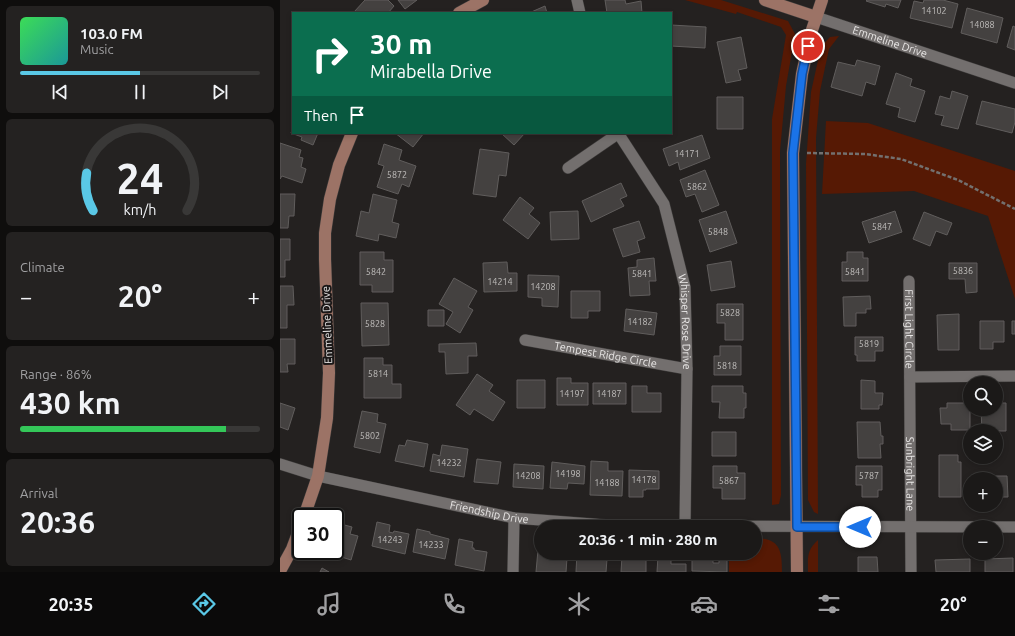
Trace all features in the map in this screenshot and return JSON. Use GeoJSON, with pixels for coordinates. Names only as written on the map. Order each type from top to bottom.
{"type":"FeatureCollection","features":[{"type":"Feature","properties":{"kind":"street"},"geometry":{"type":"LineString","coordinates":[[461,12],[483,0]]}},
{"type":"Feature","properties":{"kind":"street"},"geometry":{"type":"LineString","coordinates":[[577,0],[580,12]]}},
{"type":"Feature","properties":{"kind":"street","name":"Emmeline Drive"},"geometry":{"type":"LineString","coordinates":[[765,0],[1015,84]]}},
{"type":"Feature","properties":{"kind":"street"},"geometry":{"type":"LineString","coordinates":[[797,572],[793,153],[802,74],[816,17],[822,0]]}},
{"type":"Feature","properties":{"kind":"street","name":"Emmeline Drive"},"geometry":{"type":"LineString","coordinates":[[307,508],[318,476],[327,418],[329,373],[325,233],[330,199],[339,165],[352,134]]}},
{"type":"Feature","properties":{"kind":"street"},"geometry":{"type":"LineString","coordinates":[[568,168],[618,134]]}},
{"type":"Feature","properties":{"kind":"street","name":"Whisper Rose Drive"},"geometry":{"type":"LineString","coordinates":[[620,134],[664,204],[685,287],[686,520]]}},
{"type":"Feature","properties":{"kind":"street","name":"First Light Circle"},"geometry":{"type":"LineString","coordinates":[[909,281],[910,377]]}},
{"type":"Feature","properties":{"kind":"street","name":"Tempest Ridge Circle"},"geometry":{"type":"LineString","coordinates":[[525,340],[686,369]]}},
{"type":"Feature","properties":{"kind":"street"},"geometry":{"type":"LineString","coordinates":[[910,377],[1015,376]]}},
{"type":"Feature","properties":{"kind":"street","name":"Sunbright Lane"},"geometry":{"type":"LineString","coordinates":[[910,377],[911,572]]}},
{"type":"Feature","properties":{"kind":"street","name":"Friendship Drive"},"geometry":{"type":"LineString","coordinates":[[280,464],[318,476],[514,518],[540,520]]}},
{"type":"Feature","properties":{"kind":"street"},"geometry":{"type":"LineString","coordinates":[[514,518],[514,572]]}},
{"type":"Feature","properties":{"kind":"street","name":"Friendship Drive"},"geometry":{"type":"LineString","coordinates":[[762,527],[1015,527]]}},
{"type":"Feature","properties":{"kind":"street"},"geometry":{"type":"LineString","coordinates":[[280,571],[292,549]]}},
{"type":"Feature","properties":{"kind":"path"},"geometry":{"type":"LineString","coordinates":[[807,153],[865,154],[901,159],[958,180],[1015,209]]}},
{"type":"Feature","properties":{"kind":"shaded area"},"geometry":{"type":"Polygon","coordinates":[[[685,0],[721,0],[788,21],[795,34],[786,86],[780,151],[781,495],[779,504],[772,505],[772,119],[786,35],[781,27],[737,12],[736,14],[685,0]]]}},
{"type":"Feature","properties":{"kind":"shaded area"},"geometry":{"type":"Polygon","coordinates":[[[839,36],[829,49],[820,91],[816,138],[818,514],[814,512],[808,500],[806,164],[811,92],[821,47],[830,37],[839,36]]]}},
{"type":"Feature","properties":{"kind":"shaded area"},"geometry":{"type":"Polygon","coordinates":[[[826,121],[868,123],[1015,171],[1015,299],[988,216],[914,191],[822,194],[826,121]]]}},
{"type":"Feature","properties":{"kind":"shaded area"},"geometry":{"type":"Polygon","coordinates":[[[762,539],[770,540],[778,547],[781,557],[782,572],[729,572],[729,560],[762,560],[762,539]]]}},
{"type":"Feature","properties":{"kind":"shaded area"},"geometry":{"type":"Polygon","coordinates":[[[818,540],[818,572],[808,572],[808,559],[810,551],[818,540]]]}},
{"type":"Feature","properties":{"kind":"building"},"geometry":{"type":"Polygon","coordinates":[[[365,0],[388,0],[394,6],[389,12],[354,12],[365,0]]]}},
{"type":"Feature","properties":{"kind":"building"},"geometry":{"type":"Polygon","coordinates":[[[398,0],[417,0],[405,9],[398,0]]]}},
{"type":"Feature","properties":{"kind":"building"},"geometry":{"type":"Polygon","coordinates":[[[605,0],[625,0],[626,4],[641,1],[642,12],[607,12],[605,0]]]}},
{"type":"Feature","properties":{"kind":"building"},"geometry":{"type":"Polygon","coordinates":[[[901,0],[898,8],[886,4],[885,7],[866,1],[901,0]]]}},
{"type":"Feature","properties":{"kind":"building"},"geometry":{"type":"Polygon","coordinates":[[[924,0],[943,0],[958,4],[952,28],[910,18],[914,1],[923,3],[924,0]]]}},
{"type":"Feature","properties":{"kind":"building"},"geometry":{"type":"Polygon","coordinates":[[[545,6],[547,12],[531,12],[545,6]]]}},
{"type":"Feature","properties":{"kind":"building"},"geometry":{"type":"Polygon","coordinates":[[[967,8],[1003,18],[997,43],[961,33],[967,8]]]}},
{"type":"Feature","properties":{"kind":"building"},"geometry":{"type":"Polygon","coordinates":[[[672,25],[706,27],[705,48],[672,46],[672,25]]]}},
{"type":"Feature","properties":{"kind":"building"},"geometry":{"type":"Polygon","coordinates":[[[1013,26],[1015,27],[1015,50],[1007,47],[1013,26]]]}},
{"type":"Feature","properties":{"kind":"building"},"geometry":{"type":"Polygon","coordinates":[[[741,37],[747,68],[738,70],[741,80],[726,83],[717,42],[741,37]]]}},
{"type":"Feature","properties":{"kind":"building"},"geometry":{"type":"Polygon","coordinates":[[[857,60],[880,66],[875,85],[866,82],[862,96],[831,87],[838,62],[855,66],[857,60]]]}},
{"type":"Feature","properties":{"kind":"building"},"geometry":{"type":"Polygon","coordinates":[[[896,73],[912,79],[910,86],[925,91],[915,122],[898,117],[900,108],[886,104],[896,73]]]}},
{"type":"Feature","properties":{"kind":"building"},"geometry":{"type":"Polygon","coordinates":[[[952,91],[968,96],[958,129],[941,125],[944,116],[935,114],[940,96],[950,99],[952,91]]]}},
{"type":"Feature","properties":{"kind":"building"},"geometry":{"type":"Polygon","coordinates":[[[717,97],[743,97],[743,129],[717,129],[717,97]]]}},
{"type":"Feature","properties":{"kind":"building"},"geometry":{"type":"Polygon","coordinates":[[[982,101],[1015,109],[1015,122],[1012,133],[976,124],[982,101]]]}},
{"type":"Feature","properties":{"kind":"building"},"geometry":{"type":"Polygon","coordinates":[[[294,134],[318,134],[313,145],[301,140],[302,137],[294,134]]]}},
{"type":"Feature","properties":{"kind":"building"},"geometry":{"type":"Polygon","coordinates":[[[396,134],[423,134],[413,147],[396,134]]]}},
{"type":"Feature","properties":{"kind":"building"},"geometry":{"type":"Polygon","coordinates":[[[502,134],[524,134],[514,145],[502,134]]]}},
{"type":"Feature","properties":{"kind":"building"},"geometry":{"type":"Polygon","coordinates":[[[702,135],[710,158],[680,170],[678,162],[669,166],[663,149],[702,135]]]}},
{"type":"Feature","properties":{"kind":"building"},"geometry":{"type":"Polygon","coordinates":[[[280,143],[301,150],[299,157],[303,158],[301,167],[306,169],[302,183],[282,176],[280,179],[280,143]]]}},
{"type":"Feature","properties":{"kind":"building"},"geometry":{"type":"Polygon","coordinates":[[[384,144],[402,150],[399,160],[416,166],[409,187],[402,184],[398,194],[377,187],[384,166],[378,164],[384,144]]]}},
{"type":"Feature","properties":{"kind":"building"},"geometry":{"type":"Polygon","coordinates":[[[480,149],[509,153],[506,176],[499,175],[496,197],[473,194],[480,149]]]}},
{"type":"Feature","properties":{"kind":"building"},"geometry":{"type":"Polygon","coordinates":[[[705,170],[719,205],[702,212],[695,194],[686,197],[680,180],[705,170]]]}},
{"type":"Feature","properties":{"kind":"building"},"geometry":{"type":"Polygon","coordinates":[[[621,183],[627,196],[620,199],[624,206],[591,222],[582,201],[621,183]]]}},
{"type":"Feature","properties":{"kind":"building"},"geometry":{"type":"Polygon","coordinates":[[[280,194],[295,194],[294,216],[289,216],[288,228],[280,228],[280,194]]]}},
{"type":"Feature","properties":{"kind":"building"},"geometry":{"type":"Polygon","coordinates":[[[373,194],[397,200],[392,222],[399,224],[396,238],[379,234],[378,241],[356,236],[361,211],[369,213],[373,194]]]}},
{"type":"Feature","properties":{"kind":"building"},"geometry":{"type":"Polygon","coordinates":[[[520,197],[534,208],[529,214],[540,223],[528,239],[503,220],[520,197]]]}},
{"type":"Feature","properties":{"kind":"building"},"geometry":{"type":"Polygon","coordinates":[[[578,211],[579,239],[551,240],[550,212],[578,211]]]}},
{"type":"Feature","properties":{"kind":"building"},"geometry":{"type":"Polygon","coordinates":[[[726,211],[737,243],[710,252],[699,220],[726,211]]]}},
{"type":"Feature","properties":{"kind":"building"},"geometry":{"type":"Polygon","coordinates":[[[895,211],[902,232],[869,243],[862,222],[895,211]]]}},
{"type":"Feature","properties":{"kind":"building"},"geometry":{"type":"Polygon","coordinates":[[[924,212],[952,223],[947,235],[936,231],[930,246],[913,239],[924,212]]]}},
{"type":"Feature","properties":{"kind":"building"},"geometry":{"type":"Polygon","coordinates":[[[639,221],[645,238],[637,241],[640,252],[623,257],[613,229],[639,221]]]}},
{"type":"Feature","properties":{"kind":"building"},"geometry":{"type":"Polygon","coordinates":[[[280,239],[290,239],[290,260],[285,260],[285,277],[280,277],[280,239]]]}},
{"type":"Feature","properties":{"kind":"building"},"geometry":{"type":"Polygon","coordinates":[[[360,252],[384,252],[384,260],[393,260],[393,292],[372,292],[372,285],[360,285],[360,252]]]}},
{"type":"Feature","properties":{"kind":"building"},"geometry":{"type":"Polygon","coordinates":[[[847,252],[863,252],[863,258],[868,258],[868,281],[842,281],[842,262],[847,262],[847,252]]]}},
{"type":"Feature","properties":{"kind":"building"},"geometry":{"type":"Polygon","coordinates":[[[654,258],[656,281],[649,281],[650,295],[630,296],[628,268],[637,267],[637,260],[654,258]]]}},
{"type":"Feature","properties":{"kind":"building"},"geometry":{"type":"Polygon","coordinates":[[[731,261],[735,287],[711,291],[707,265],[731,261]]]}},
{"type":"Feature","properties":{"kind":"building"},"geometry":{"type":"Polygon","coordinates":[[[507,262],[508,273],[517,273],[517,291],[484,292],[483,263],[507,262]]]}},
{"type":"Feature","properties":{"kind":"building"},"geometry":{"type":"Polygon","coordinates":[[[949,263],[977,263],[977,292],[966,293],[965,279],[949,279],[949,263]]]}},
{"type":"Feature","properties":{"kind":"building"},"geometry":{"type":"Polygon","coordinates":[[[528,275],[559,276],[558,307],[542,306],[542,298],[528,297],[528,275]]]}},
{"type":"Feature","properties":{"kind":"building"},"geometry":{"type":"Polygon","coordinates":[[[454,278],[477,291],[468,307],[473,310],[460,333],[446,324],[453,312],[439,304],[454,278]]]}},
{"type":"Feature","properties":{"kind":"building"},"geometry":{"type":"Polygon","coordinates":[[[280,286],[293,286],[294,305],[287,305],[287,328],[280,328],[280,286]]]}},
{"type":"Feature","properties":{"kind":"building"},"geometry":{"type":"Polygon","coordinates":[[[571,291],[600,291],[600,311],[588,311],[588,318],[571,318],[571,291]]]}},
{"type":"Feature","properties":{"kind":"building"},"geometry":{"type":"Polygon","coordinates":[[[870,296],[871,309],[866,309],[866,313],[856,313],[856,326],[844,326],[843,297],[870,296]]]}},
{"type":"Feature","properties":{"kind":"building"},"geometry":{"type":"Polygon","coordinates":[[[361,303],[388,303],[389,345],[362,346],[361,303]]]}},
{"type":"Feature","properties":{"kind":"building"},"geometry":{"type":"Polygon","coordinates":[[[717,304],[743,304],[743,340],[725,340],[725,323],[717,323],[717,304]]]}},
{"type":"Feature","properties":{"kind":"building"},"geometry":{"type":"Polygon","coordinates":[[[626,309],[657,313],[654,335],[624,331],[626,309]]]}},
{"type":"Feature","properties":{"kind":"building"},"geometry":{"type":"Polygon","coordinates":[[[428,310],[444,310],[444,326],[428,326],[428,310]]]}},
{"type":"Feature","properties":{"kind":"building"},"geometry":{"type":"Polygon","coordinates":[[[959,314],[959,350],[938,350],[937,315],[959,314]]]}},
{"type":"Feature","properties":{"kind":"building"},"geometry":{"type":"Polygon","coordinates":[[[980,321],[1004,321],[1004,342],[993,342],[993,349],[980,349],[980,321]]]}},
{"type":"Feature","properties":{"kind":"building"},"geometry":{"type":"Polygon","coordinates":[[[1012,321],[1015,321],[1015,334],[1012,334],[1012,321]]]}},
{"type":"Feature","properties":{"kind":"building"},"geometry":{"type":"Polygon","coordinates":[[[855,337],[883,337],[883,351],[875,351],[875,361],[857,361],[857,355],[855,355],[855,337]]]}},
{"type":"Feature","properties":{"kind":"building"},"geometry":{"type":"Polygon","coordinates":[[[280,339],[295,339],[295,364],[287,364],[288,372],[280,372],[280,339]]]}},
{"type":"Feature","properties":{"kind":"building"},"geometry":{"type":"Polygon","coordinates":[[[476,343],[477,356],[468,356],[468,373],[446,374],[445,352],[439,352],[439,344],[476,343]]]}},
{"type":"Feature","properties":{"kind":"building"},"geometry":{"type":"Polygon","coordinates":[[[720,346],[741,346],[741,375],[714,375],[714,356],[720,356],[720,346]]]}},
{"type":"Feature","properties":{"kind":"building"},"geometry":{"type":"Polygon","coordinates":[[[364,358],[383,358],[383,365],[392,365],[392,384],[401,384],[401,398],[364,398],[364,358]]]}},
{"type":"Feature","properties":{"kind":"building"},"geometry":{"type":"Polygon","coordinates":[[[477,374],[493,385],[489,391],[505,402],[493,421],[474,409],[470,415],[456,405],[477,374]]]}},
{"type":"Feature","properties":{"kind":"building"},"geometry":{"type":"Polygon","coordinates":[[[557,378],[571,378],[571,383],[588,383],[588,405],[557,405],[557,378]]]}},
{"type":"Feature","properties":{"kind":"building"},"geometry":{"type":"Polygon","coordinates":[[[517,380],[545,380],[545,408],[517,408],[517,380]]]}},
{"type":"Feature","properties":{"kind":"building"},"geometry":{"type":"Polygon","coordinates":[[[861,380],[875,381],[875,393],[883,393],[882,405],[879,405],[879,409],[861,409],[861,380]]]}},
{"type":"Feature","properties":{"kind":"building"},"geometry":{"type":"Polygon","coordinates":[[[593,383],[626,383],[626,404],[593,404],[593,383]]]}},
{"type":"Feature","properties":{"kind":"building"},"geometry":{"type":"Polygon","coordinates":[[[632,386],[647,386],[647,393],[661,393],[661,412],[632,412],[632,386]]]}},
{"type":"Feature","properties":{"kind":"building"},"geometry":{"type":"Polygon","coordinates":[[[712,386],[743,386],[743,393],[746,393],[744,418],[719,418],[720,402],[712,402],[712,386]]]}},
{"type":"Feature","properties":{"kind":"building"},"geometry":{"type":"Polygon","coordinates":[[[280,403],[295,408],[288,430],[280,427],[280,403]]]}},
{"type":"Feature","properties":{"kind":"building"},"geometry":{"type":"Polygon","coordinates":[[[947,403],[963,403],[963,416],[970,416],[970,424],[963,424],[963,430],[951,430],[951,424],[941,424],[940,408],[947,408],[947,403]]]}},
{"type":"Feature","properties":{"kind":"building"},"geometry":{"type":"Polygon","coordinates":[[[1003,403],[1006,403],[1006,431],[1003,431],[1003,424],[982,424],[981,416],[1003,416],[1003,403]]]}},
{"type":"Feature","properties":{"kind":"building"},"geometry":{"type":"Polygon","coordinates":[[[362,411],[378,414],[377,422],[386,424],[380,453],[354,447],[362,411]]]}},
{"type":"Feature","properties":{"kind":"building"},"geometry":{"type":"Polygon","coordinates":[[[857,422],[880,422],[881,436],[883,436],[883,444],[880,444],[881,458],[858,458],[857,422]]]}},
{"type":"Feature","properties":{"kind":"building"},"geometry":{"type":"Polygon","coordinates":[[[712,432],[736,432],[736,456],[712,456],[712,432]]]}},
{"type":"Feature","properties":{"kind":"building"},"geometry":{"type":"Polygon","coordinates":[[[407,440],[428,444],[424,467],[395,461],[399,445],[405,446],[407,440]]]}},
{"type":"Feature","properties":{"kind":"building"},"geometry":{"type":"Polygon","coordinates":[[[442,445],[468,449],[464,477],[430,471],[433,454],[440,456],[442,445]]]}},
{"type":"Feature","properties":{"kind":"building"},"geometry":{"type":"Polygon","coordinates":[[[939,455],[958,455],[958,462],[961,462],[961,497],[939,497],[939,455]]]}},
{"type":"Feature","properties":{"kind":"building"},"geometry":{"type":"Polygon","coordinates":[[[477,459],[501,462],[498,484],[474,482],[477,459]]]}},
{"type":"Feature","properties":{"kind":"building"},"geometry":{"type":"Polygon","coordinates":[[[591,461],[608,462],[608,471],[623,471],[622,496],[590,495],[591,461]]]}},
{"type":"Feature","properties":{"kind":"building"},"geometry":{"type":"Polygon","coordinates":[[[552,462],[585,466],[584,484],[568,483],[567,489],[550,488],[552,462]]]}},
{"type":"Feature","properties":{"kind":"building"},"geometry":{"type":"Polygon","coordinates":[[[514,464],[544,466],[543,489],[513,487],[514,464]]]}},
{"type":"Feature","properties":{"kind":"building"},"geometry":{"type":"Polygon","coordinates":[[[713,466],[737,466],[737,473],[745,473],[745,499],[722,499],[722,488],[713,488],[713,466]]]}},
{"type":"Feature","properties":{"kind":"building"},"geometry":{"type":"Polygon","coordinates":[[[856,466],[882,466],[882,490],[878,490],[878,497],[862,497],[862,485],[856,485],[856,466]]]}},
{"type":"Feature","properties":{"kind":"building"},"geometry":{"type":"Polygon","coordinates":[[[629,470],[659,471],[659,489],[643,490],[643,497],[629,497],[629,470]]]}},
{"type":"Feature","properties":{"kind":"building"},"geometry":{"type":"Polygon","coordinates":[[[1003,476],[1007,476],[1008,497],[1003,497],[1003,476]]]}},
{"type":"Feature","properties":{"kind":"building"},"geometry":{"type":"Polygon","coordinates":[[[377,522],[390,525],[389,532],[393,533],[394,531],[409,534],[405,554],[372,546],[377,522]]]}},
{"type":"Feature","properties":{"kind":"building"},"geometry":{"type":"Polygon","coordinates":[[[344,525],[352,527],[350,534],[358,536],[351,560],[344,558],[344,525]]]}},
{"type":"Feature","properties":{"kind":"building"},"geometry":{"type":"Polygon","coordinates":[[[417,529],[449,539],[445,559],[413,552],[417,529]]]}},
{"type":"Feature","properties":{"kind":"building"},"geometry":{"type":"Polygon","coordinates":[[[459,539],[473,542],[472,548],[474,548],[474,550],[487,552],[484,571],[455,565],[459,539]]]}},
{"type":"Feature","properties":{"kind":"building"},"geometry":{"type":"Polygon","coordinates":[[[858,557],[877,557],[878,572],[858,572],[858,557]]]}},
{"type":"Feature","properties":{"kind":"building"},"geometry":{"type":"Polygon","coordinates":[[[1003,558],[1013,558],[1013,572],[985,572],[985,560],[1003,560],[1003,558]]]}},
{"type":"Feature","properties":{"kind":"building"},"geometry":{"type":"Polygon","coordinates":[[[537,560],[567,560],[566,572],[536,572],[537,560]]]}},
{"type":"Feature","properties":{"kind":"building"},"geometry":{"type":"Polygon","coordinates":[[[577,560],[607,560],[606,572],[576,572],[577,560]]]}},
{"type":"Feature","properties":{"kind":"building"},"geometry":{"type":"Polygon","coordinates":[[[622,560],[646,560],[646,572],[621,572],[622,560]]]}},
{"type":"Feature","properties":{"kind":"building"},"geometry":{"type":"Polygon","coordinates":[[[658,560],[671,560],[671,564],[686,564],[686,572],[657,572],[658,560]]]}},
{"type":"Feature","properties":{"kind":"building"},"geometry":{"type":"Polygon","coordinates":[[[692,560],[713,560],[713,563],[719,563],[719,560],[727,560],[727,572],[692,571],[692,560]]]}},
{"type":"Feature","properties":{"kind":"building"},"geometry":{"type":"Polygon","coordinates":[[[935,560],[970,560],[970,572],[936,572],[935,560]]]}},
{"type":"Feature","properties":{"kind":"building"},"geometry":{"type":"Polygon","coordinates":[[[322,568],[329,572],[320,572],[322,568]]]}},
{"type":"Feature","properties":{"kind":"route"},"geometry":{"type":"LineString","coordinates":[[808,46],[802,74],[793,153],[797,527],[860,527]]}}]}
